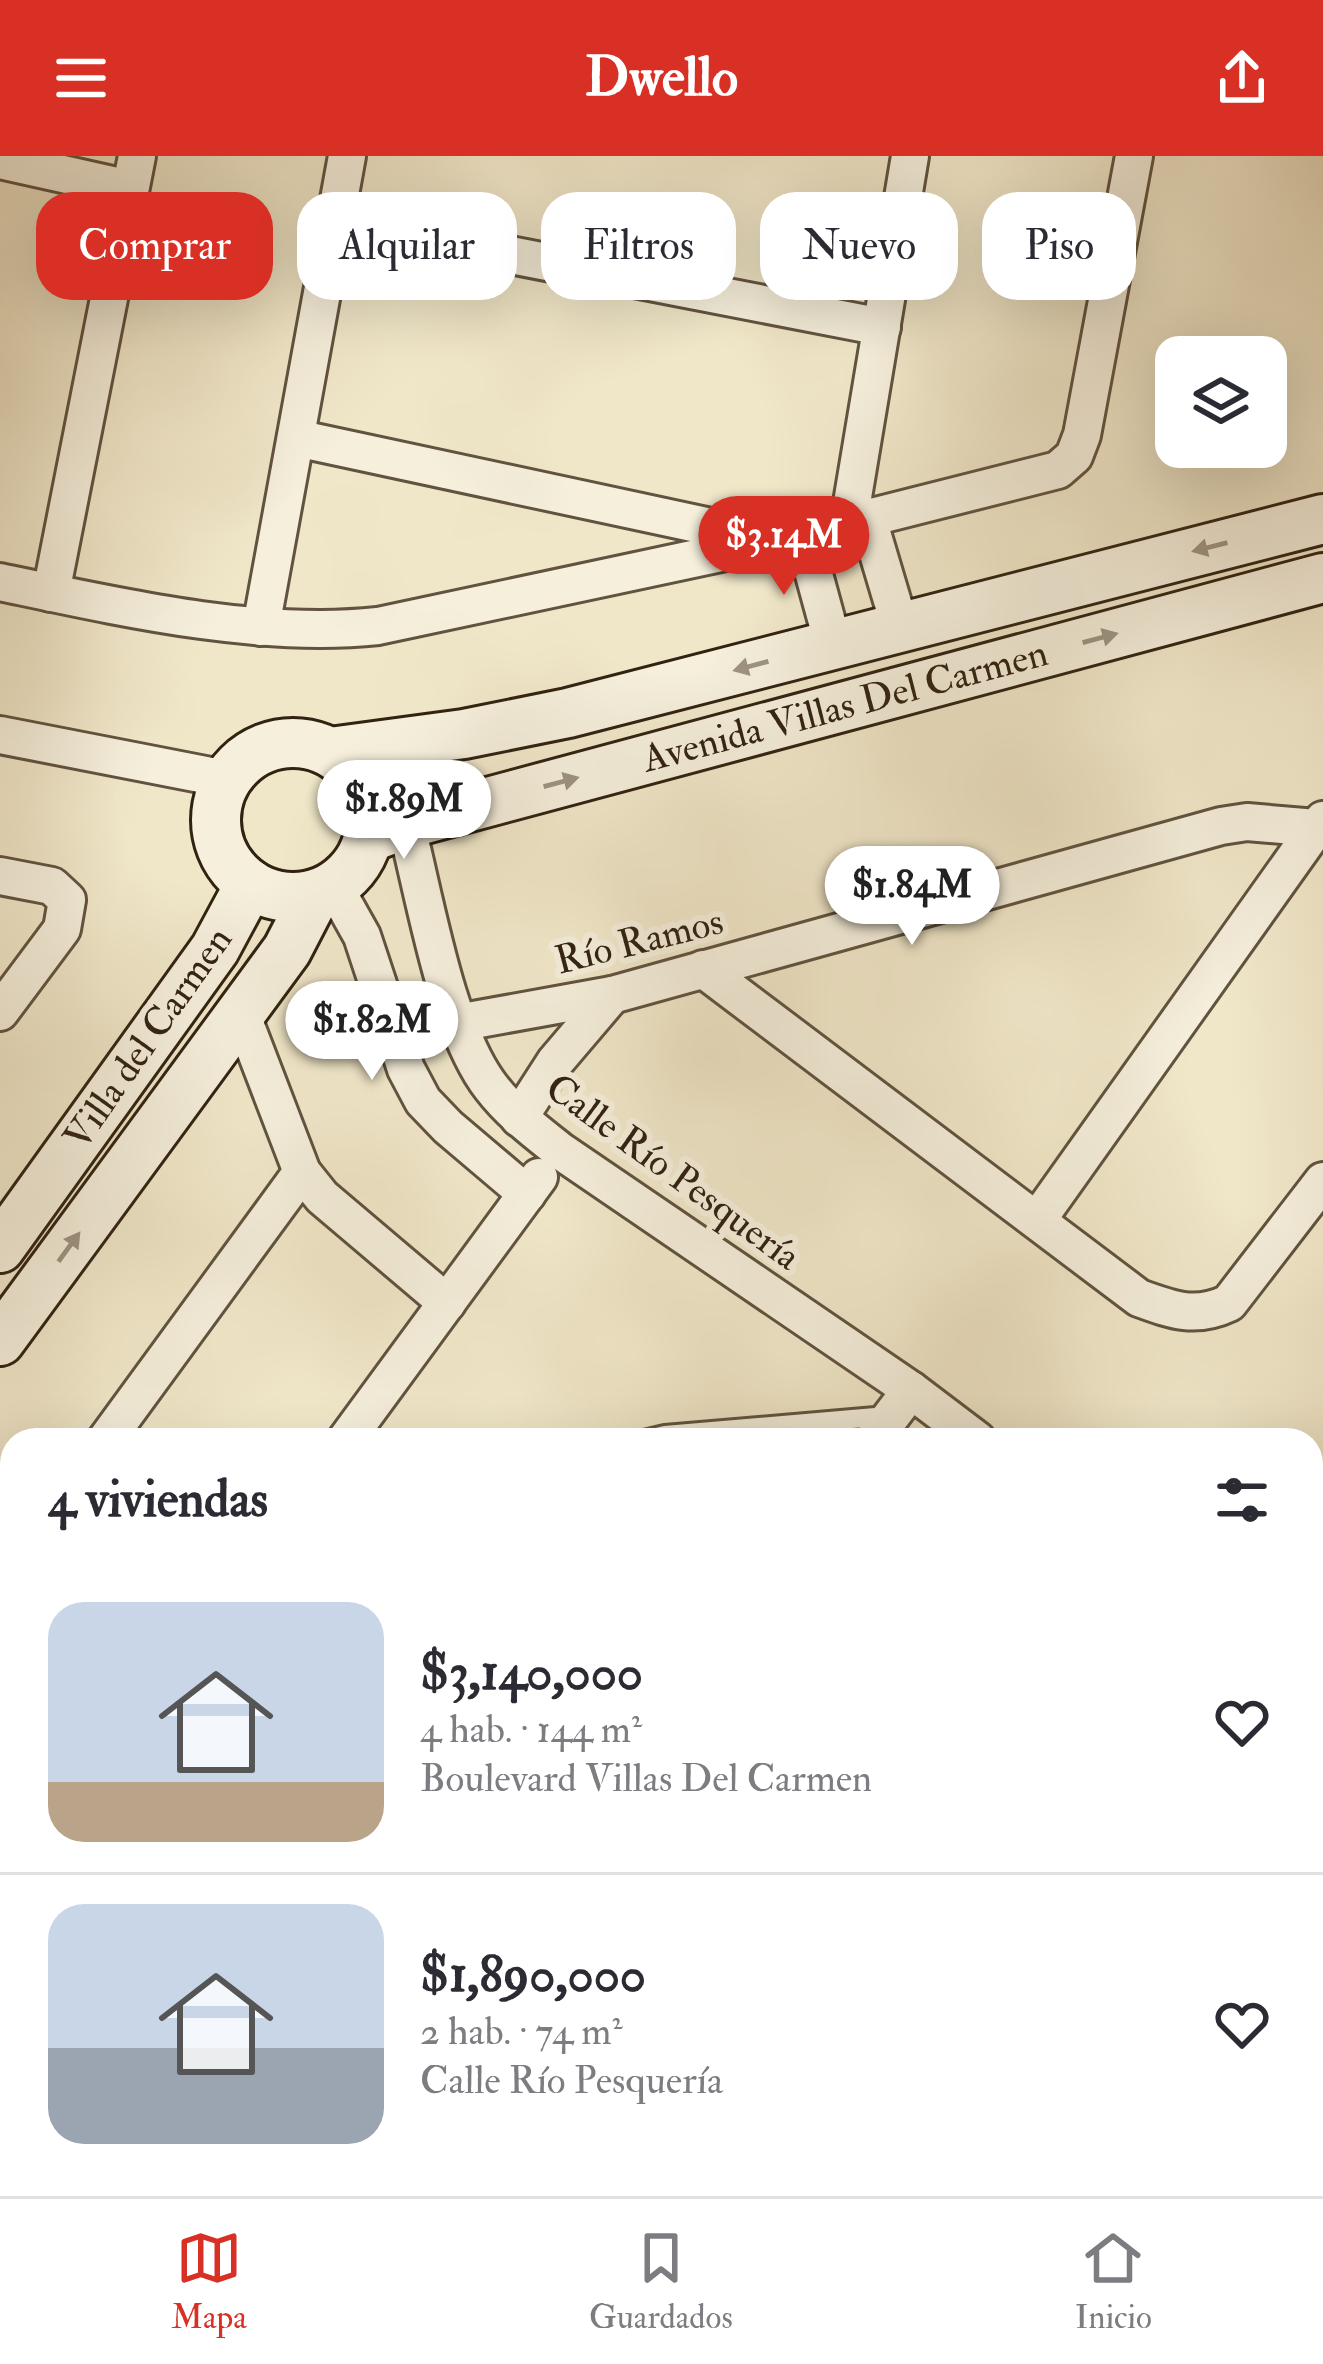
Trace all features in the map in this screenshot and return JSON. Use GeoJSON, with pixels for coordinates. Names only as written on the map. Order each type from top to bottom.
{"type":"FeatureCollection","features":[{"type":"Feature","properties":{"kind":"street"},"geometry":{"type":"LineString","coordinates":[[340,192],[347,156]]}},
{"type":"Feature","properties":{"kind":"street"},"geometry":{"type":"LineString","coordinates":[[900,627],[858,518],[910,156]]}},
{"type":"Feature","properties":{"kind":"street"},"geometry":{"type":"LineString","coordinates":[[0,582],[261,627],[321,632],[378,626],[790,537],[1058,470],[1074,456],[1082,435],[1134,156]]}},
{"type":"Feature","properties":{"kind":"street"},"geometry":{"type":"LineString","coordinates":[[0,160],[133,172],[51,592]]}},
{"type":"Feature","properties":{"kind":"street"},"geometry":{"type":"LineString","coordinates":[[517,256],[882,327]]}},
{"type":"Feature","properties":{"kind":"street"},"geometry":{"type":"LineString","coordinates":[[261,627],[321,300]]}},
{"type":"Feature","properties":{"kind":"street"},"geometry":{"type":"LineString","coordinates":[[296,438],[790,537]]}},
{"type":"Feature","properties":{"kind":"street"},"geometry":{"type":"LineString","coordinates":[[0,735],[226,779],[238,764],[272,745],[292,742],[330,752],[464,734],[568,713],[1323,519]]}},
{"type":"Feature","properties":{"kind":"street"},"geometry":{"type":"LineString","coordinates":[[790,537],[833,644]]}},
{"type":"Feature","properties":{"kind":"street","name":"Avenida Villas Del Carmen"},"geometry":{"type":"LineString","coordinates":[[387,831],[1323,578]]}},
{"type":"Feature","properties":{"kind":"street"},"geometry":{"type":"LineString","coordinates":[[330,752],[359,780],[371,818],[387,831]]}},
{"type":"Feature","properties":{"kind":"street","name":"Villa del Carmen"},"geometry":{"type":"LineString","coordinates":[[226,779],[218,797],[217,836],[235,871],[276,896],[325,890]]}},
{"type":"Feature","properties":{"kind":"street"},"geometry":{"type":"LineString","coordinates":[[1037,1220],[1320,824]]}},
{"type":"Feature","properties":{"kind":"street","name":"Río Ramos"},"geometry":{"type":"LineString","coordinates":[[457,1023],[612,995],[1221,826],[1320,824]]}},
{"type":"Feature","properties":{"kind":"street","name":"Villa del Carmen"},"geometry":{"type":"LineString","coordinates":[[0,1341],[287,950],[325,890],[387,831]]}},
{"type":"Feature","properties":{"kind":"street","name":"Calle Río Pesquería"},"geometry":{"type":"LineString","coordinates":[[387,831],[457,1023],[490,1086],[520,1118],[892,1415],[936,1428]]}},
{"type":"Feature","properties":{"kind":"street"},"geometry":{"type":"LineString","coordinates":[[0,876],[52,886],[62,892],[67,915],[62,929],[0,1012]]}},
{"type":"Feature","properties":{"kind":"street","name":"Villa del Carmen"},"geometry":{"type":"LineString","coordinates":[[0,1248],[215,949],[250,884]]}},
{"type":"Feature","properties":{"kind":"street"},"geometry":{"type":"LineString","coordinates":[[325,890],[362,936],[406,1070],[423,1101],[527,1194]]}},
{"type":"Feature","properties":{"kind":"street"},"geometry":{"type":"LineString","coordinates":[[703,969],[1139,1298],[1192,1314],[1229,1304],[1323,1181]]}},
{"type":"Feature","properties":{"kind":"street"},"geometry":{"type":"LineString","coordinates":[[520,1118],[555,1062],[612,995]]}},
{"type":"Feature","properties":{"kind":"street"},"geometry":{"type":"LineString","coordinates":[[241,1013],[302,1172],[322,1197],[447,1303]]}},
{"type":"Feature","properties":{"kind":"street"},"geometry":{"type":"LineString","coordinates":[[355,1428],[560,1150]]}},
{"type":"Feature","properties":{"kind":"street"},"geometry":{"type":"LineString","coordinates":[[115,1428],[302,1172]]}},
{"type":"Feature","properties":{"kind":"lane"},"geometry":{"type":"LineString","coordinates":[[744,1428],[892,1415]]}}]}
